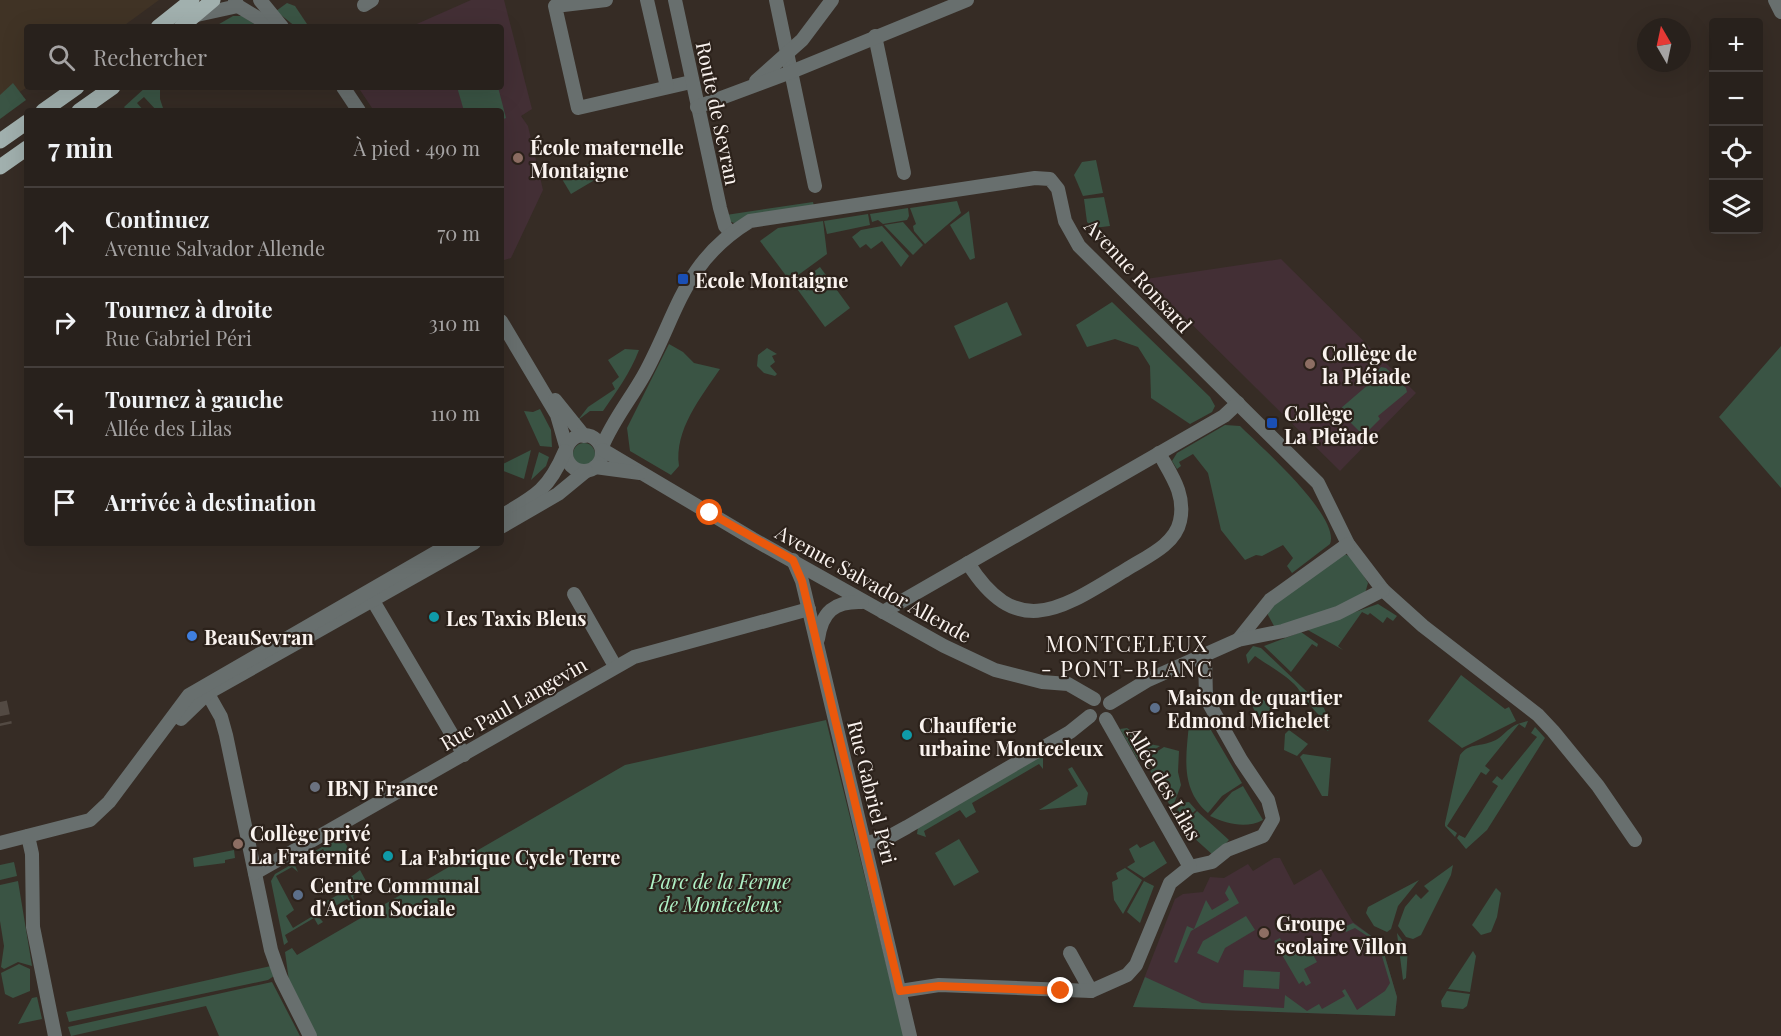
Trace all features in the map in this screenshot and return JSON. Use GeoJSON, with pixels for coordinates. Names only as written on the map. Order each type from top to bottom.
{"type":"FeatureCollection","features":[{"type":"Feature","properties":{"kind":"main road"},"geometry":{"type":"LineString","coordinates":[[162,24],[192,0]]}},
{"type":"Feature","properties":{"kind":"main road"},"geometry":{"type":"LineString","coordinates":[[185,24],[213,0]]}},
{"type":"Feature","properties":{"kind":"main road"},"geometry":{"type":"LineString","coordinates":[[47,108],[73,90]]}},
{"type":"Feature","properties":{"kind":"main road"},"geometry":{"type":"LineString","coordinates":[[83,108],[109,90]]}},
{"type":"Feature","properties":{"kind":"main road"},"geometry":{"type":"LineString","coordinates":[[0,141],[24,124]]}},
{"type":"Feature","properties":{"kind":"main road"},"geometry":{"type":"LineString","coordinates":[[0,167],[24,150]]}},
{"type":"Feature","properties":{"kind":"street"},"geometry":{"type":"LineString","coordinates":[[260,0],[280,24]]}},
{"type":"Feature","properties":{"kind":"street"},"geometry":{"type":"LineString","coordinates":[[606,0],[555,6],[578,108],[691,82]]}},
{"type":"Feature","properties":{"kind":"street"},"geometry":{"type":"LineString","coordinates":[[647,0],[667,87]]}},
{"type":"Feature","properties":{"kind":"street","name":"Route de Sevran"},"geometry":{"type":"LineString","coordinates":[[675,0],[691,82],[722,213],[731,233]]}},
{"type":"Feature","properties":{"kind":"street"},"geometry":{"type":"LineString","coordinates":[[776,0],[816,186]]}},
{"type":"Feature","properties":{"kind":"street"},"geometry":{"type":"LineString","coordinates":[[750,87],[789,54],[832,0]]}},
{"type":"Feature","properties":{"kind":"street"},"geometry":{"type":"LineString","coordinates":[[697,107],[792,72],[967,0]]}},
{"type":"Feature","properties":{"kind":"street"},"geometry":{"type":"LineString","coordinates":[[1775,0],[1781,12]]}},
{"type":"Feature","properties":{"kind":"street"},"geometry":{"type":"LineString","coordinates":[[195,16],[236,3],[268,24]]}},
{"type":"Feature","properties":{"kind":"street"},"geometry":{"type":"LineString","coordinates":[[875,36],[904,173]]}},
{"type":"Feature","properties":{"kind":"street"},"geometry":{"type":"LineString","coordinates":[[345,90],[357,108]]}},
{"type":"Feature","properties":{"kind":"street","name":"Avenue Ronsard"},"geometry":{"type":"LineString","coordinates":[[603,448],[615,417],[645,373],[688,282],[706,258],[731,233],[759,219],[1046,178],[1058,189],[1065,220],[1079,246],[1174,343],[1238,403]]}},
{"type":"Feature","properties":{"kind":"street"},"geometry":{"type":"LineString","coordinates":[[504,326],[539,381],[557,415],[569,465],[575,470],[590,469]]}},
{"type":"Feature","properties":{"kind":"street"},"geometry":{"type":"LineString","coordinates":[[504,525],[558,494],[601,460],[603,448],[587,436],[539,381]]}},
{"type":"Feature","properties":{"kind":"street"},"geometry":{"type":"LineString","coordinates":[[883,612],[1226,415],[1238,403],[1318,483],[1348,544],[1383,590],[1423,626],[1538,715],[1598,786],[1635,840]]}},
{"type":"Feature","properties":{"kind":"street","name":"Avenue Ronsard"},"geometry":{"type":"LineString","coordinates":[[587,436],[615,417]]}},
{"type":"Feature","properties":{"kind":"street"},"geometry":{"type":"LineString","coordinates":[[504,514],[543,490],[552,478],[566,448],[587,436]]}},
{"type":"Feature","properties":{"kind":"street","name":"Avenue Salvador Allende"},"geometry":{"type":"LineString","coordinates":[[603,448],[865,602],[995,670],[1042,682],[1068,684],[1094,699]]}},
{"type":"Feature","properties":{"kind":"street"},"geometry":{"type":"LineString","coordinates":[[968,563],[987,591],[1011,606],[1036,611],[1069,604],[1157,551],[1172,537],[1178,527],[1182,509],[1180,493],[1158,453]]}},
{"type":"Feature","properties":{"kind":"street","name":"Avenue Salvador Allende"},"geometry":{"type":"LineString","coordinates":[[590,469],[645,474]]}},
{"type":"Feature","properties":{"kind":"street"},"geometry":{"type":"LineString","coordinates":[[1238,640],[1270,600],[1348,544]]}},
{"type":"Feature","properties":{"kind":"street"},"geometry":{"type":"LineString","coordinates":[[370,596],[447,546]]}},
{"type":"Feature","properties":{"kind":"street"},"geometry":{"type":"LineString","coordinates":[[0,843],[53,831],[75,832],[89,827],[111,810],[206,689],[370,596],[468,546]]}},
{"type":"Feature","properties":{"kind":"street","name":"Rue Gabriel Péri"},"geometry":{"type":"LineString","coordinates":[[793,560],[802,581],[818,644],[910,1036]]}},
{"type":"Feature","properties":{"kind":"street"},"geometry":{"type":"LineString","coordinates":[[1110,703],[1148,680],[1238,640],[1279,632],[1357,605],[1383,590]]}},
{"type":"Feature","properties":{"kind":"street"},"geometry":{"type":"LineString","coordinates":[[574,594],[615,666]]}},
{"type":"Feature","properties":{"kind":"street"},"geometry":{"type":"LineString","coordinates":[[370,596],[464,755]]}},
{"type":"Feature","properties":{"kind":"street"},"geometry":{"type":"LineString","coordinates":[[818,644],[820,622],[828,609],[846,602],[865,602]]}},
{"type":"Feature","properties":{"kind":"street","name":"Rue Paul Langevin"},"geometry":{"type":"LineString","coordinates":[[255,873],[464,755],[615,666],[647,652],[809,609]]}},
{"type":"Feature","properties":{"kind":"street"},"geometry":{"type":"LineString","coordinates":[[1262,610],[1272,628],[1279,632]]}},
{"type":"Feature","properties":{"kind":"street"},"geometry":{"type":"LineString","coordinates":[[1190,867],[1212,862],[1227,850],[1263,836],[1271,826],[1273,819],[1268,800],[1241,760],[1206,699],[1205,655]]}},
{"type":"Feature","properties":{"kind":"street"},"geometry":{"type":"LineString","coordinates":[[206,689],[221,717],[226,735],[276,965],[310,1036]]}},
{"type":"Feature","properties":{"kind":"street"},"geometry":{"type":"LineString","coordinates":[[1105,698],[1110,703],[1112,712],[1106,719],[1099,721],[1090,716],[1088,706],[1094,699],[1105,698]]}},
{"type":"Feature","properties":{"kind":"street"},"geometry":{"type":"LineString","coordinates":[[866,843],[887,838],[907,827],[1070,732],[1090,716]]}},
{"type":"Feature","properties":{"kind":"street","name":"Allée des Lilas"},"geometry":{"type":"LineString","coordinates":[[900,991],[939,986],[1090,991],[1127,975],[1136,965],[1170,883],[1190,867],[1106,719]]}},
{"type":"Feature","properties":{"kind":"street"},"geometry":{"type":"LineString","coordinates":[[28,836],[32,854],[33,927],[55,1036]]}},
{"type":"Feature","properties":{"kind":"street"},"geometry":{"type":"LineString","coordinates":[[1070,953],[1090,991]]}},
{"type":"Feature","properties":{"kind":"shaded area"},"geometry":{"type":"Polygon","coordinates":[[[0,0],[159,0],[126,24],[24,24],[24,89],[0,103],[0,0]]]}},
{"type":"Feature","properties":{"kind":"shaded area"},"geometry":{"type":"Polygon","coordinates":[[[471,0],[504,0],[532,109],[521,116],[528,126],[543,190],[511,258],[504,260],[504,108],[372,108],[360,90],[504,90],[504,24],[417,24],[471,0]]]}},
{"type":"Feature","properties":{"kind":"shaded area","name":"Collège de la Pléiade"},"geometry":{"type":"Polygon","coordinates":[[[1281,259],[1416,393],[1340,471],[1146,279],[1281,259]]]}},
{"type":"Feature","properties":{"kind":"shaded area","name":"Groupe scolaire Villon"},"geometry":{"type":"Polygon","coordinates":[[[1274,858],[1280,858],[1294,885],[1321,869],[1353,922],[1381,943],[1397,997],[1395,1016],[1133,1007],[1175,899],[1183,894],[1203,892],[1210,877],[1224,878],[1248,864],[1253,871],[1274,858]]]}},
{"type":"Feature","properties":{"kind":"green space"},"geometry":{"type":"Polygon","coordinates":[[[287,3],[295,6],[307,24],[292,24],[276,11],[287,3]]]}},
{"type":"Feature","properties":{"kind":"green space"},"geometry":{"type":"Polygon","coordinates":[[[233,16],[242,16],[254,24],[219,24],[233,16]]]}},
{"type":"Feature","properties":{"kind":"green space"},"geometry":{"type":"Polygon","coordinates":[[[13,83],[26,100],[0,119],[0,95],[13,83]]]}},
{"type":"Feature","properties":{"kind":"green space"},"geometry":{"type":"Polygon","coordinates":[[[143,90],[160,90],[163,108],[154,108],[144,97],[137,103],[141,108],[124,107],[143,90]]]}},
{"type":"Feature","properties":{"kind":"green space"},"geometry":{"type":"Polygon","coordinates":[[[458,90],[499,90],[503,108],[463,108],[458,90]]]}},
{"type":"Feature","properties":{"kind":"green space"},"geometry":{"type":"Polygon","coordinates":[[[1096,160],[1103,193],[1083,196],[1074,175],[1082,162],[1096,160]]]}},
{"type":"Feature","properties":{"kind":"green space"},"geometry":{"type":"Polygon","coordinates":[[[589,164],[598,178],[571,194],[562,179],[589,164]]]}},
{"type":"Feature","properties":{"kind":"green space"},"geometry":{"type":"Polygon","coordinates":[[[1104,197],[1110,226],[1094,228],[1087,222],[1084,199],[1104,197]]]}},
{"type":"Feature","properties":{"kind":"green space"},"geometry":{"type":"Polygon","coordinates":[[[957,201],[961,213],[925,244],[914,231],[913,226],[916,224],[910,208],[957,201]]]}},
{"type":"Feature","properties":{"kind":"green space"},"geometry":{"type":"Polygon","coordinates":[[[813,202],[814,206],[734,223],[729,221],[726,215],[813,202]]]}},
{"type":"Feature","properties":{"kind":"green space"},"geometry":{"type":"Polygon","coordinates":[[[908,208],[907,220],[883,224],[878,220],[872,222],[870,214],[908,208]]]}},
{"type":"Feature","properties":{"kind":"green space"},"geometry":{"type":"Polygon","coordinates":[[[969,211],[975,258],[970,260],[950,225],[969,211]]]}},
{"type":"Feature","properties":{"kind":"green space"},"geometry":{"type":"Polygon","coordinates":[[[868,214],[870,225],[827,234],[824,221],[868,214]]]}},
{"type":"Feature","properties":{"kind":"green space"},"geometry":{"type":"Polygon","coordinates":[[[823,221],[827,254],[790,281],[760,241],[778,228],[823,221]]]}},
{"type":"Feature","properties":{"kind":"green space"},"geometry":{"type":"Polygon","coordinates":[[[903,222],[923,245],[913,255],[884,225],[903,222]]]}},
{"type":"Feature","properties":{"kind":"green space"},"geometry":{"type":"Polygon","coordinates":[[[882,226],[909,256],[901,267],[882,241],[871,249],[866,244],[860,248],[852,237],[861,230],[882,226]]]}},
{"type":"Feature","properties":{"kind":"green space"},"geometry":{"type":"Polygon","coordinates":[[[820,267],[850,308],[825,327],[795,286],[820,267]]]}},
{"type":"Feature","properties":{"kind":"green space"},"geometry":{"type":"Polygon","coordinates":[[[1007,302],[1022,335],[969,359],[954,326],[1007,302]]]}},
{"type":"Feature","properties":{"kind":"green space"},"geometry":{"type":"Polygon","coordinates":[[[1112,302],[1210,397],[1215,406],[1212,412],[1190,424],[1151,398],[1150,366],[1138,347],[1115,339],[1087,347],[1076,325],[1112,302]]]}},
{"type":"Feature","properties":{"kind":"green space"},"geometry":{"type":"Polygon","coordinates":[[[669,344],[683,352],[694,363],[720,369],[690,414],[681,440],[679,466],[671,475],[630,451],[627,428],[669,344]]]}},
{"type":"Feature","properties":{"kind":"green space"},"geometry":{"type":"Polygon","coordinates":[[[1781,346],[1781,488],[1719,417],[1781,346]]]}},
{"type":"Feature","properties":{"kind":"green space"},"geometry":{"type":"Polygon","coordinates":[[[767,348],[777,354],[772,356],[775,362],[770,366],[777,374],[775,376],[764,373],[757,366],[758,355],[767,348]]]}},
{"type":"Feature","properties":{"kind":"green space"},"geometry":{"type":"Polygon","coordinates":[[[625,349],[639,350],[618,389],[603,411],[590,411],[578,420],[588,407],[615,389],[612,383],[619,377],[608,360],[625,349]]]}},
{"type":"Feature","properties":{"kind":"green space"},"geometry":{"type":"Polygon","coordinates":[[[1381,367],[1386,368],[1406,388],[1407,392],[1378,416],[1380,419],[1366,433],[1361,433],[1341,413],[1340,409],[1369,384],[1367,382],[1381,367]]]}},
{"type":"Feature","properties":{"kind":"green space"},"geometry":{"type":"Polygon","coordinates":[[[540,409],[551,430],[552,447],[540,446],[524,411],[533,412],[540,409]]]}},
{"type":"Feature","properties":{"kind":"green space"},"geometry":{"type":"Polygon","coordinates":[[[1225,425],[1240,426],[1280,465],[1311,500],[1330,532],[1330,544],[1292,573],[1287,566],[1293,558],[1283,545],[1262,556],[1256,555],[1245,560],[1221,530],[1208,473],[1193,454],[1179,462],[1181,466],[1177,469],[1172,461],[1177,453],[1225,425]]]}},
{"type":"Feature","properties":{"kind":"green space"},"geometry":{"type":"Polygon","coordinates":[[[584,443],[592,446],[595,454],[592,462],[584,465],[576,462],[573,454],[576,446],[584,443]]]}},
{"type":"Feature","properties":{"kind":"green space"},"geometry":{"type":"Polygon","coordinates":[[[531,450],[524,479],[504,471],[504,464],[531,450]]]}},
{"type":"Feature","properties":{"kind":"green space"},"geometry":{"type":"Polygon","coordinates":[[[539,452],[549,457],[546,466],[531,480],[539,452]]]}},
{"type":"Feature","properties":{"kind":"green space"},"geometry":{"type":"Polygon","coordinates":[[[1345,554],[1354,559],[1368,583],[1364,597],[1285,628],[1274,626],[1268,615],[1268,608],[1345,554]]]}},
{"type":"Feature","properties":{"kind":"green space"},"geometry":{"type":"Polygon","coordinates":[[[1378,604],[1397,616],[1393,621],[1387,617],[1383,623],[1370,613],[1368,615],[1362,612],[1338,646],[1343,650],[1306,629],[1378,604]]]}},
{"type":"Feature","properties":{"kind":"green space"},"geometry":{"type":"Polygon","coordinates":[[[1301,632],[1318,644],[1317,647],[1312,644],[1291,672],[1264,646],[1301,632]]]}},
{"type":"Feature","properties":{"kind":"green space"},"geometry":{"type":"Polygon","coordinates":[[[1253,646],[1261,648],[1324,708],[1331,726],[1328,731],[1323,728],[1327,723],[1295,685],[1255,656],[1248,664],[1246,655],[1253,646]]]}},
{"type":"Feature","properties":{"kind":"green space"},"geometry":{"type":"Polygon","coordinates":[[[1461,675],[1505,709],[1509,707],[1516,721],[1462,748],[1428,721],[1461,675]]]}},
{"type":"Feature","properties":{"kind":"green space"},"geometry":{"type":"Polygon","coordinates":[[[1246,689],[1250,689],[1272,707],[1271,726],[1267,727],[1262,724],[1245,693],[1246,689]]]}},
{"type":"Feature","properties":{"kind":"green space","name":"Parc de la Ferme de Montceleux"},"geometry":{"type":"Polygon","coordinates":[[[826,720],[904,1036],[314,1036],[290,988],[285,952],[292,948],[297,955],[625,765],[826,720]]]}},
{"type":"Feature","properties":{"kind":"green space"},"geometry":{"type":"Polygon","coordinates":[[[1528,721],[1525,728],[1519,724],[1485,766],[1490,770],[1486,775],[1481,772],[1447,826],[1457,833],[1455,837],[1445,826],[1445,823],[1460,755],[1474,746],[1496,740],[1515,725],[1528,721]]]}},
{"type":"Feature","properties":{"kind":"green space"},"geometry":{"type":"Polygon","coordinates":[[[1189,724],[1208,725],[1242,783],[1222,796],[1208,813],[1199,804],[1189,783],[1186,760],[1189,724]]]}},
{"type":"Feature","properties":{"kind":"green space"},"geometry":{"type":"Polygon","coordinates":[[[1535,727],[1545,738],[1487,830],[1466,849],[1457,838],[1459,835],[1465,838],[1498,786],[1492,782],[1497,776],[1502,780],[1537,737],[1531,733],[1535,727]]]}},
{"type":"Feature","properties":{"kind":"green space"},"geometry":{"type":"Polygon","coordinates":[[[1127,728],[1149,744],[1160,746],[1138,760],[1120,729],[1127,728]]]}},
{"type":"Feature","properties":{"kind":"green space"},"geometry":{"type":"Polygon","coordinates":[[[1289,730],[1308,744],[1297,756],[1284,750],[1285,734],[1289,730]]]}},
{"type":"Feature","properties":{"kind":"green space"},"geometry":{"type":"Polygon","coordinates":[[[1164,747],[1179,751],[1178,772],[1181,785],[1172,809],[1144,760],[1164,747]]]}},
{"type":"Feature","properties":{"kind":"green space"},"geometry":{"type":"Polygon","coordinates":[[[1303,754],[1331,758],[1328,796],[1322,796],[1300,757],[1303,754]]]}},
{"type":"Feature","properties":{"kind":"green space"},"geometry":{"type":"Polygon","coordinates":[[[1039,756],[1043,757],[1043,769],[1039,764],[972,803],[976,812],[966,818],[960,810],[924,831],[926,837],[917,834],[918,827],[1039,756]]]}},
{"type":"Feature","properties":{"kind":"green space"},"geometry":{"type":"Polygon","coordinates":[[[1072,767],[1088,793],[1086,805],[1039,810],[1078,786],[1068,769],[1072,767]]]}},
{"type":"Feature","properties":{"kind":"green space"},"geometry":{"type":"Polygon","coordinates":[[[1243,786],[1263,820],[1243,825],[1210,816],[1232,792],[1243,786]]]}},
{"type":"Feature","properties":{"kind":"green space"},"geometry":{"type":"Polygon","coordinates":[[[1189,802],[1196,810],[1185,820],[1184,825],[1197,811],[1229,840],[1214,856],[1182,827],[1175,814],[1181,803],[1189,802]]]}},
{"type":"Feature","properties":{"kind":"green space"},"geometry":{"type":"Polygon","coordinates":[[[341,836],[350,851],[347,857],[344,854],[330,860],[323,849],[304,860],[306,867],[301,859],[341,836]]]}},
{"type":"Feature","properties":{"kind":"green space"},"geometry":{"type":"Polygon","coordinates":[[[959,839],[979,872],[954,886],[935,853],[959,839]]]}},
{"type":"Feature","properties":{"kind":"green space"},"geometry":{"type":"Polygon","coordinates":[[[1154,841],[1167,863],[1144,878],[1127,867],[1135,862],[1129,849],[1137,844],[1140,848],[1154,841]]]}},
{"type":"Feature","properties":{"kind":"green space"},"geometry":{"type":"Polygon","coordinates":[[[234,850],[235,858],[225,860],[225,863],[194,867],[193,858],[234,850]]]}},
{"type":"Feature","properties":{"kind":"green space"},"geometry":{"type":"Polygon","coordinates":[[[14,862],[17,876],[0,880],[0,865],[14,862]]]}},
{"type":"Feature","properties":{"kind":"green space"},"geometry":{"type":"Polygon","coordinates":[[[294,863],[298,872],[292,867],[276,876],[294,910],[286,916],[293,928],[316,914],[323,922],[318,925],[314,918],[285,935],[288,942],[284,945],[271,881],[275,874],[294,863]]]}},
{"type":"Feature","properties":{"kind":"green space"},"geometry":{"type":"Polygon","coordinates":[[[1453,865],[1451,875],[1421,935],[1413,939],[1406,937],[1398,926],[1405,907],[1416,894],[1421,899],[1429,891],[1424,886],[1453,865]]]}},
{"type":"Feature","properties":{"kind":"green space"},"geometry":{"type":"Polygon","coordinates":[[[1125,868],[1142,880],[1123,914],[1114,900],[1112,882],[1118,879],[1116,873],[1125,868]]]}},
{"type":"Feature","properties":{"kind":"green space"},"geometry":{"type":"Polygon","coordinates":[[[360,870],[372,892],[370,895],[365,889],[353,896],[355,903],[343,883],[360,870]]]}},
{"type":"Feature","properties":{"kind":"green space"},"geometry":{"type":"Polygon","coordinates":[[[1419,880],[1398,906],[1391,929],[1387,932],[1374,926],[1366,913],[1368,907],[1419,880]]]}},
{"type":"Feature","properties":{"kind":"green space"},"geometry":{"type":"Polygon","coordinates":[[[18,881],[32,966],[18,962],[4,969],[1,967],[4,946],[0,921],[0,885],[18,881]]]}},
{"type":"Feature","properties":{"kind":"green space"},"geometry":{"type":"Polygon","coordinates":[[[1144,881],[1154,886],[1140,923],[1127,912],[1144,881]]]}},
{"type":"Feature","properties":{"kind":"green space"},"geometry":{"type":"Polygon","coordinates":[[[1229,885],[1239,903],[1191,931],[1177,963],[1174,962],[1187,926],[1194,929],[1206,900],[1212,910],[1229,900],[1225,893],[1229,885]]]}},
{"type":"Feature","properties":{"kind":"green space"},"geometry":{"type":"Polygon","coordinates":[[[1496,888],[1501,893],[1497,917],[1491,932],[1481,935],[1472,925],[1496,888]]]}},
{"type":"Feature","properties":{"kind":"green space"},"geometry":{"type":"Polygon","coordinates":[[[345,891],[353,905],[347,899],[329,910],[331,917],[323,903],[345,891]]]}},
{"type":"Feature","properties":{"kind":"green space"},"geometry":{"type":"Polygon","coordinates":[[[1246,916],[1255,930],[1225,948],[1218,963],[1197,953],[1203,941],[1246,916]]]}},
{"type":"Feature","properties":{"kind":"green space"},"geometry":{"type":"Polygon","coordinates":[[[1353,923],[1381,943],[1397,997],[1395,1016],[1133,1007],[1145,977],[1202,1003],[1284,1008],[1285,995],[1307,1011],[1319,1004],[1322,1009],[1345,996],[1342,991],[1345,989],[1357,1010],[1385,991],[1390,983],[1378,943],[1355,928],[1346,932],[1344,927],[1353,923]]]}},
{"type":"Feature","properties":{"kind":"green space"},"geometry":{"type":"Polygon","coordinates":[[[1397,933],[1408,948],[1406,978],[1403,980],[1397,933]]]}},
{"type":"Feature","properties":{"kind":"green space"},"geometry":{"type":"Polygon","coordinates":[[[1280,938],[1289,954],[1302,946],[1304,950],[1309,948],[1317,962],[1304,969],[1311,983],[1306,986],[1303,981],[1299,984],[1274,941],[1280,938]]]}},
{"type":"Feature","properties":{"kind":"green space"},"geometry":{"type":"Polygon","coordinates":[[[1473,951],[1476,956],[1470,992],[1448,989],[1473,951]]]}},
{"type":"Feature","properties":{"kind":"green space"},"geometry":{"type":"Polygon","coordinates":[[[19,964],[30,969],[30,991],[13,998],[5,994],[1,973],[19,964]]]}},
{"type":"Feature","properties":{"kind":"green space"},"geometry":{"type":"Polygon","coordinates":[[[271,966],[274,976],[268,980],[69,1022],[66,1012],[271,966]]]}},
{"type":"Feature","properties":{"kind":"green space"},"geometry":{"type":"Polygon","coordinates":[[[1244,970],[1280,972],[1279,989],[1243,987],[1244,970]]]}},
{"type":"Feature","properties":{"kind":"green space"},"geometry":{"type":"Polygon","coordinates":[[[272,982],[300,1036],[219,1036],[206,1006],[71,1036],[68,1027],[272,982]]]}},
{"type":"Feature","properties":{"kind":"green space"},"geometry":{"type":"Polygon","coordinates":[[[1447,991],[1470,994],[1467,1006],[1463,1009],[1442,1007],[1441,1001],[1447,991]]]}},
{"type":"Feature","properties":{"kind":"green space"},"geometry":{"type":"Polygon","coordinates":[[[37,997],[42,1019],[18,1024],[32,998],[37,997]]]}},
{"type":"Feature","properties":{"kind":"tunnel"},"geometry":{"type":"LineString","coordinates":[[0,702],[5,725]]}},
{"type":"Feature","properties":{"kind":"place","name":"École maternelle Montaigne"},"geometry":{"type":"Point","coordinates":[518,158]}},
{"type":"Feature","properties":{"kind":"place","name":"Ecole Montaigne"},"geometry":{"type":"Point","coordinates":[683,279]}},
{"type":"Feature","properties":{"kind":"place","name":"Collège de la Pléiade"},"geometry":{"type":"Point","coordinates":[1310,364]}},
{"type":"Feature","properties":{"kind":"place","name":"Collège La Pleïade"},"geometry":{"type":"Point","coordinates":[1272,423]}},
{"type":"Feature","properties":{"kind":"place","name":"Les Taxis Bleus"},"geometry":{"type":"Point","coordinates":[434,617]}},
{"type":"Feature","properties":{"kind":"place","name":"BeauSevran"},"geometry":{"type":"Point","coordinates":[192,636]}},
{"type":"Feature","properties":{"kind":"place","name":"Maison de quartier Edmond Michelet"},"geometry":{"type":"Point","coordinates":[1155,708]}},
{"type":"Feature","properties":{"kind":"place","name":"Chaufferie urbaine Montceleux"},"geometry":{"type":"Point","coordinates":[907,735]}},
{"type":"Feature","properties":{"kind":"place","name":"IBNJ France"},"geometry":{"type":"Point","coordinates":[315,787]}},
{"type":"Feature","properties":{"kind":"place","name":"Collège privé La Fraternité"},"geometry":{"type":"Point","coordinates":[238,844]}},
{"type":"Feature","properties":{"kind":"place","name":"La Fabrique Cycle Terre"},"geometry":{"type":"Point","coordinates":[388,856]}},
{"type":"Feature","properties":{"kind":"place","name":"Centre Communal d'Action Sociale"},"geometry":{"type":"Point","coordinates":[298,895]}},
{"type":"Feature","properties":{"kind":"place","name":"Groupe scolaire Villon"},"geometry":{"type":"Point","coordinates":[1264,933]}},
{"type":"Feature","properties":{"kind":"district","name":"MONTCELEUX - PONT-BLANC"},"geometry":{"type":"Point","coordinates":[1127,656]}},
{"type":"Feature","properties":{"kind":"route"},"geometry":{"type":"LineString","coordinates":[[710,513],[793,560],[802,581],[900,991],[939,986],[1061,991]]}}]}
